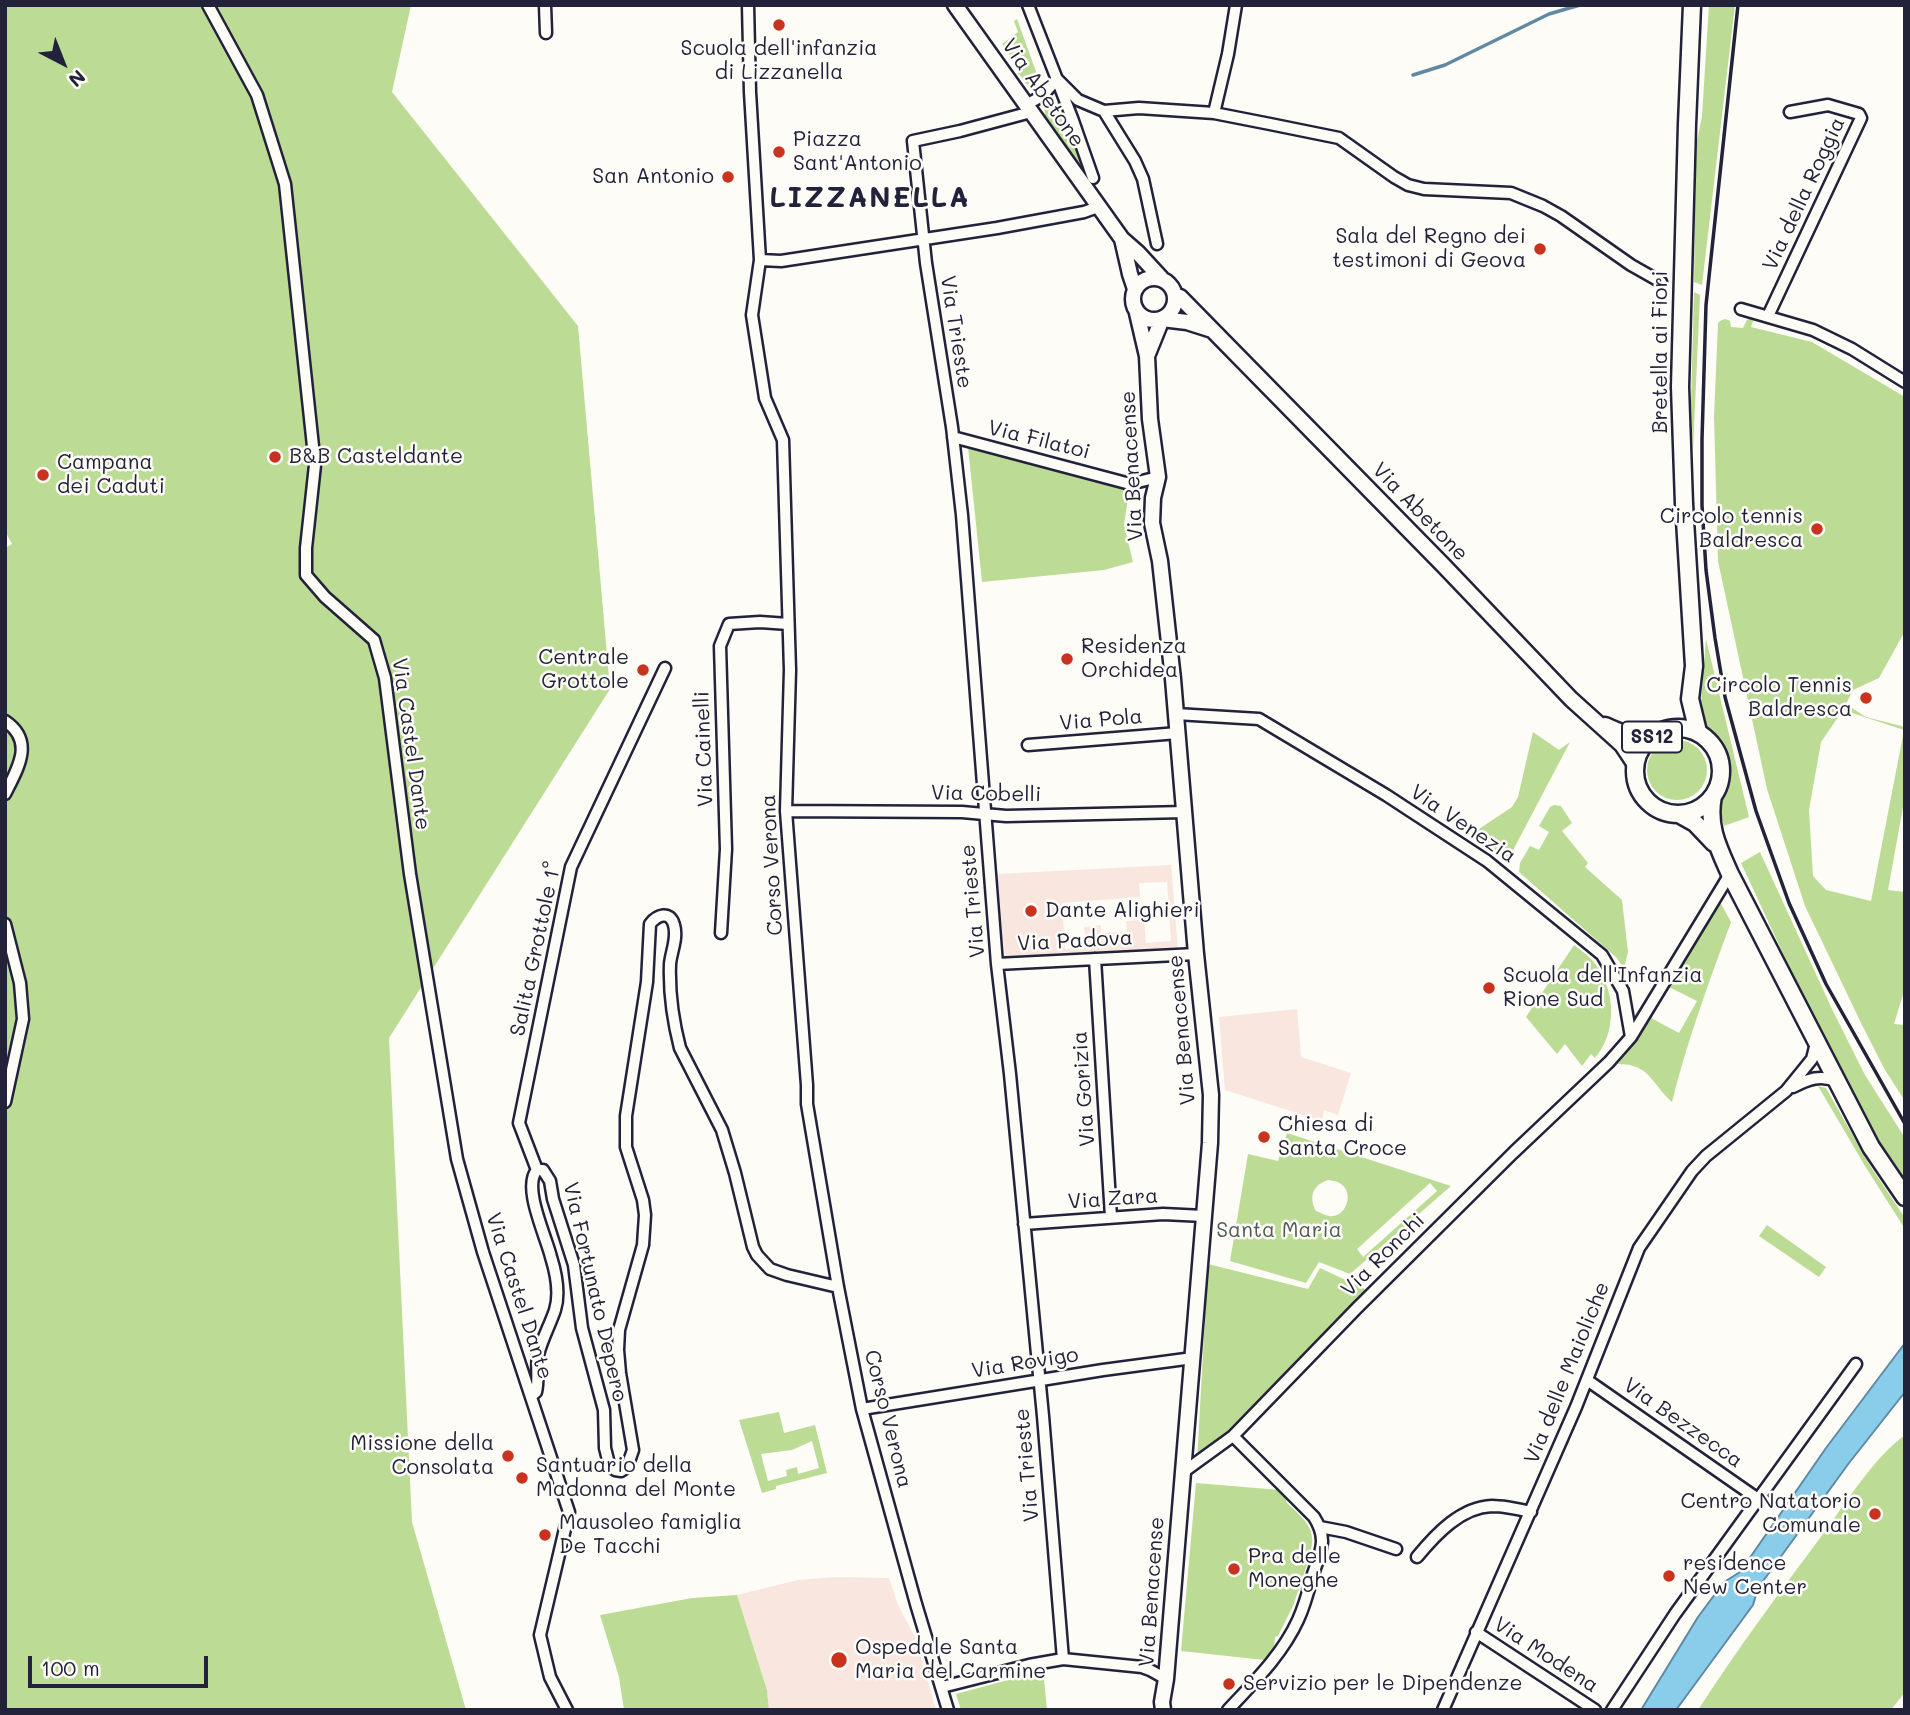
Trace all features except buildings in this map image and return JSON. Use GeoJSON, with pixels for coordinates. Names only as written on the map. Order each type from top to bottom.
{"type":"FeatureCollection","features":[{"type":"Feature","properties":{"kind":"main road","name":"Via Abetone"},"geometry":{"type":"LineString","coordinates":[[955,5],[1122,239]]}},
{"type":"Feature","properties":{"kind":"main road","name":"Bretella ai Fiori"},"geometry":{"type":"LineString","coordinates":[[1692,5],[1680,387],[1693,666],[1690,699],[1698,732]]}},
{"type":"Feature","properties":{"kind":"main road","name":"SS12"},"geometry":{"type":"LineString","coordinates":[[1122,239],[1171,285],[1176,296],[1210,329]]}},
{"type":"Feature","properties":{"kind":"main road","name":"SS12"},"geometry":{"type":"LineString","coordinates":[[1122,239],[1135,289],[1133,302],[1137,313]]}},
{"type":"Feature","properties":{"kind":"main road"},"geometry":{"type":"LineString","coordinates":[[1135,289],[1143,280],[1161,278]]}},
{"type":"Feature","properties":{"kind":"main road"},"geometry":{"type":"LineString","coordinates":[[1137,313],[1147,319],[1162,319],[1173,310],[1176,296]]}},
{"type":"Feature","properties":{"kind":"main road","name":"Via Benacense"},"geometry":{"type":"LineString","coordinates":[[1137,313],[1147,356],[1150,418],[1158,477],[1153,498],[1152,523],[1160,561],[1178,733],[1196,954],[1211,1095],[1210,1143],[1193,1358],[1166,1679],[1161,1707]]}},
{"type":"Feature","properties":{"kind":"main road"},"geometry":{"type":"LineString","coordinates":[[1162,319],[1187,322],[1210,329]]}},
{"type":"Feature","properties":{"kind":"main road","name":"Via Benacense"},"geometry":{"type":"LineString","coordinates":[[1147,356],[1162,319]]}},
{"type":"Feature","properties":{"kind":"main road","name":"Via Abetone"},"geometry":{"type":"LineString","coordinates":[[1210,329],[1337,456],[1571,699],[1600,724]]}},
{"type":"Feature","properties":{"kind":"main road","name":"Bretella ai Fiori"},"geometry":{"type":"LineString","coordinates":[[1677,728],[1690,699]]}},
{"type":"Feature","properties":{"kind":"main road","name":"SS12"},"geometry":{"type":"LineString","coordinates":[[1600,724],[1643,737],[1677,728],[1698,732],[1718,754],[1721,768],[1710,819],[1717,846],[1871,1147],[1905,1197]]}},
{"type":"Feature","properties":{"kind":"main road","name":"SS12"},"geometry":{"type":"LineString","coordinates":[[1600,724],[1622,745],[1636,766]]}},
{"type":"Feature","properties":{"kind":"main road","name":"SS12"},"geometry":{"type":"LineString","coordinates":[[1660,732],[1642,748],[1636,766],[1637,783],[1642,794],[1661,810],[1679,814],[1695,823],[1717,846]]}},
{"type":"Feature","properties":{"kind":"main road"},"geometry":{"type":"LineString","coordinates":[[1679,814],[1695,810],[1713,796]]}},
{"type":"Feature","properties":{"kind":"street","name":"Via Castel Dante"},"geometry":{"type":"LineString","coordinates":[[208,5],[257,95],[285,184],[315,465],[306,548],[306,575],[325,597],[374,640],[385,678],[410,874],[457,1159],[483,1252],[531,1396]]}},
{"type":"Feature","properties":{"kind":"street"},"geometry":{"type":"LineString","coordinates":[[545,5],[545,33]]}},
{"type":"Feature","properties":{"kind":"street","name":"Corso Verona"},"geometry":{"type":"LineString","coordinates":[[748,5],[760,260],[752,315],[765,398],[783,440],[790,670],[786,811],[807,1104],[862,1409],[948,1710]]}},
{"type":"Feature","properties":{"kind":"street"},"geometry":{"type":"LineString","coordinates":[[1028,5],[1093,178]]}},
{"type":"Feature","properties":{"kind":"street"},"geometry":{"type":"LineString","coordinates":[[1214,113],[1236,5]]}},
{"type":"Feature","properties":{"kind":"street"},"geometry":{"type":"LineString","coordinates":[[1028,108],[1057,79]]}},
{"type":"Feature","properties":{"kind":"street"},"geometry":{"type":"LineString","coordinates":[[1057,79],[1078,100],[1104,111],[1139,108],[1214,113],[1339,138],[1408,185],[1424,189],[1511,193],[1561,216],[1631,265],[1661,282]]}},
{"type":"Feature","properties":{"kind":"street","name":"Via della Roggia"},"geometry":{"type":"LineString","coordinates":[[1768,316],[1861,118],[1859,114],[1828,105],[1790,112]]}},
{"type":"Feature","properties":{"kind":"street","name":"Via Trieste"},"geometry":{"type":"LineString","coordinates":[[1028,108],[960,131],[913,141],[926,263],[953,437],[969,597],[997,964],[1010,1074],[1063,1659]]}},
{"type":"Feature","properties":{"kind":"street"},"geometry":{"type":"LineString","coordinates":[[1104,111],[1135,160],[1143,178],[1157,244]]}},
{"type":"Feature","properties":{"kind":"street"},"geometry":{"type":"LineString","coordinates":[[760,260],[781,261],[924,240],[1033,222],[1098,207]]}},
{"type":"Feature","properties":{"kind":"street"},"geometry":{"type":"LineString","coordinates":[[1741,309],[1813,330],[1852,349],[1905,382]]}},
{"type":"Feature","properties":{"kind":"street","name":"Via Filatoi"},"geometry":{"type":"LineString","coordinates":[[953,437],[1130,484],[1158,477]]}},
{"type":"Feature","properties":{"kind":"street","name":"Via Cainelli"},"geometry":{"type":"LineString","coordinates":[[721,933],[726,849],[720,646],[729,624],[788,624]]}},
{"type":"Feature","properties":{"kind":"street","name":"Salita Grottole 1°"},"geometry":{"type":"LineString","coordinates":[[537,1170],[519,1124],[571,867],[666,668]]}},
{"type":"Feature","properties":{"kind":"street","name":"Via Venezia"},"geometry":{"type":"LineString","coordinates":[[1176,715],[1259,719],[1386,795],[1487,860],[1602,955],[1623,991],[1631,1037]]}},
{"type":"Feature","properties":{"kind":"street"},"geometry":{"type":"LineString","coordinates":[[5,721],[15,728],[23,743],[20,759],[5,794]]}},
{"type":"Feature","properties":{"kind":"street","name":"Via Pola"},"geometry":{"type":"LineString","coordinates":[[1028,745],[1178,733]]}},
{"type":"Feature","properties":{"kind":"street","name":"Via Cobelli"},"geometry":{"type":"LineString","coordinates":[[786,811],[962,812],[1006,816],[1185,812]]}},
{"type":"Feature","properties":{"kind":"street"},"geometry":{"type":"LineString","coordinates":[[1631,1037],[1730,874]]}},
{"type":"Feature","properties":{"kind":"street","name":"Via Fortunato Depero"},"geometry":{"type":"LineString","coordinates":[[531,1396],[538,1385],[538,1353],[556,1307],[557,1293],[556,1276],[532,1193],[534,1174],[537,1170],[543,1170],[550,1181],[574,1265],[582,1328],[604,1410],[605,1448],[609,1464],[615,1470],[621,1471],[627,1467],[633,1450],[620,1373],[619,1330],[643,1245],[645,1215],[643,1200],[626,1147],[626,1116],[647,982],[650,925],[654,918],[662,915],[673,921],[675,927],[670,986],[676,1034],[680,1048],[722,1130],[753,1247],[762,1262],[771,1269],[838,1287]]}},
{"type":"Feature","properties":{"kind":"street"},"geometry":{"type":"LineString","coordinates":[[5,925],[20,983],[23,1019],[5,1102]]}},
{"type":"Feature","properties":{"kind":"street","name":"Via Padova"},"geometry":{"type":"LineString","coordinates":[[997,964],[1196,954]]}},
{"type":"Feature","properties":{"kind":"street","name":"Via Gorizia"},"geometry":{"type":"LineString","coordinates":[[1096,959],[1111,1217]]}},
{"type":"Feature","properties":{"kind":"street","name":"Via Ronchi"},"geometry":{"type":"LineString","coordinates":[[1182,1473],[1233,1436],[1357,1308],[1609,1062],[1631,1037]]}},
{"type":"Feature","properties":{"kind":"street","name":"Via delle Maioliche"},"geometry":{"type":"LineString","coordinates":[[1443,1710],[1587,1380],[1639,1248],[1692,1171],[1706,1156],[1786,1091],[1812,1059],[1816,1041]]}},
{"type":"Feature","properties":{"kind":"street","name":"Via delle Maioliche"},"geometry":{"type":"LineString","coordinates":[[1786,1091],[1817,1078],[1827,1078],[1839,1083]]}},
{"type":"Feature","properties":{"kind":"street","name":"Via Zara"},"geometry":{"type":"LineString","coordinates":[[1024,1224],[1163,1214],[1204,1216]]}},
{"type":"Feature","properties":{"kind":"street","name":"Via Rovigo"},"geometry":{"type":"LineString","coordinates":[[862,1409],[1193,1358]]}},
{"type":"Feature","properties":{"kind":"street"},"geometry":{"type":"LineString","coordinates":[[1612,1710],[1675,1614],[1856,1364]]}},
{"type":"Feature","properties":{"kind":"street","name":"Via Bezzecca"},"geometry":{"type":"LineString","coordinates":[[1587,1380],[1758,1499]]}},
{"type":"Feature","properties":{"kind":"street"},"geometry":{"type":"LineString","coordinates":[[531,1396],[569,1512],[540,1635],[550,1677],[567,1710]]}},
{"type":"Feature","properties":{"kind":"street"},"geometry":{"type":"LineString","coordinates":[[1228,1710],[1274,1658],[1297,1622],[1323,1537],[1314,1517],[1233,1436]]}},
{"type":"Feature","properties":{"kind":"street"},"geometry":{"type":"LineString","coordinates":[[1417,1557],[1441,1531],[1464,1513],[1492,1506],[1531,1512]]}},
{"type":"Feature","properties":{"kind":"street"},"geometry":{"type":"LineString","coordinates":[[1320,1527],[1346,1532],[1396,1549]]}},
{"type":"Feature","properties":{"kind":"street","name":"Via Modena"},"geometry":{"type":"LineString","coordinates":[[1476,1632],[1595,1710]]}},
{"type":"Feature","properties":{"kind":"street"},"geometry":{"type":"LineString","coordinates":[[942,1687],[1063,1659],[1142,1667],[1166,1679]]}},
{"type":"Feature","properties":{"kind":"shaded area","name":"Dante Alighieri"},"geometry":{"type":"Polygon","coordinates":[[[1171,865],[1178,950],[1005,959],[997,874],[1171,865]],[[1167,882],[1139,883],[1140,897],[1062,903],[1065,949],[1086,947],[1084,927],[1101,925],[1101,933],[1127,932],[1126,921],[1144,920],[1146,943],[1171,941],[1167,882]]]}},
{"type":"Feature","properties":{"kind":"shaded area"},"geometry":{"type":"Polygon","coordinates":[[[1297,1009],[1301,1057],[1351,1073],[1338,1115],[1324,1110],[1322,1121],[1225,1090],[1219,1017],[1297,1009]]]}},
{"type":"Feature","properties":{"kind":"shaded area","name":"Ospedale Santa Maria del Carmine"},"geometry":{"type":"Polygon","coordinates":[[[834,1577],[889,1578],[898,1605],[915,1637],[936,1710],[769,1710],[767,1690],[737,1595],[798,1580],[834,1577]]]}},
{"type":"Feature","properties":{"kind":"green space"},"geometry":{"type":"Polygon","coordinates":[[[5,5],[411,5],[392,92],[578,326],[610,689],[389,1038],[412,1522],[466,1710],[5,1710],[5,548],[12,544],[5,531],[5,5]]]}},
{"type":"Feature","properties":{"kind":"green space"},"geometry":{"type":"Polygon","coordinates":[[[1709,5],[1735,5],[1702,285],[1694,282],[1696,146],[1702,116],[1709,5]]]}},
{"type":"Feature","properties":{"kind":"green space"},"geometry":{"type":"Polygon","coordinates":[[[1017,19],[1038,77],[1027,85],[1017,71],[1017,65],[1022,62],[1016,55],[1012,58],[1002,44],[1018,32],[1014,21],[1017,19]]]}},
{"type":"Feature","properties":{"kind":"green space"},"geometry":{"type":"Polygon","coordinates":[[[1052,100],[1056,118],[1060,118],[1057,102],[1064,106],[1081,154],[1079,168],[1045,119],[1045,108],[1052,100]]]}},
{"type":"Feature","properties":{"kind":"green space"},"geometry":{"type":"Polygon","coordinates":[[[1694,292],[1700,295],[1693,451],[1691,403],[1694,292]]]}},
{"type":"Feature","properties":{"kind":"green space","name":"Circolo tennis Baldresca"},"geometry":{"type":"Polygon","coordinates":[[[1754,318],[1751,327],[1812,342],[1905,397],[1905,631],[1879,678],[1853,690],[1846,704],[1866,717],[1905,727],[1905,796],[1888,890],[1905,892],[1905,988],[1894,1024],[1905,1025],[1905,1101],[1885,1070],[1805,906],[1767,789],[1718,561],[1714,417],[1718,323],[1727,319],[1731,327],[1743,328],[1747,320],[1754,318]],[[1843,710],[1821,742],[1809,810],[1813,876],[1826,890],[1871,901],[1904,730],[1843,710]]]}},
{"type":"Feature","properties":{"kind":"green space"},"geometry":{"type":"Polygon","coordinates":[[[968,447],[1129,491],[1124,525],[1133,562],[1104,570],[982,582],[968,447]]]}},
{"type":"Feature","properties":{"kind":"green space"},"geometry":{"type":"Polygon","coordinates":[[[1706,639],[1749,817],[1724,826],[1718,807],[1728,784],[1729,765],[1725,754],[1703,729],[1700,714],[1706,639]]]}},
{"type":"Feature","properties":{"kind":"green space"},"geometry":{"type":"Polygon","coordinates":[[[1533,732],[1559,750],[1570,742],[1511,854],[1505,857],[1473,833],[1512,807],[1518,797],[1533,732]]]}},
{"type":"Feature","properties":{"kind":"green space"},"geometry":{"type":"Polygon","coordinates":[[[1677,740],[1689,742],[1702,753],[1707,770],[1705,782],[1694,795],[1677,800],[1665,798],[1652,787],[1647,770],[1649,758],[1660,745],[1677,740]]]}},
{"type":"Feature","properties":{"kind":"green space"},"geometry":{"type":"Polygon","coordinates":[[[1554,805],[1561,806],[1572,823],[1562,831],[1588,863],[1585,867],[1622,900],[1628,952],[1624,969],[1617,958],[1519,872],[1520,863],[1530,846],[1539,850],[1549,832],[1539,826],[1554,805]]]}},
{"type":"Feature","properties":{"kind":"green space"},"geometry":{"type":"Polygon","coordinates":[[[1760,852],[1865,1075],[1905,1138],[1905,1183],[1838,1066],[1741,863],[1760,852]]]}},
{"type":"Feature","properties":{"kind":"green space"},"geometry":{"type":"Polygon","coordinates":[[[1720,902],[1731,922],[1691,1034],[1672,1102],[1644,1071],[1618,1064],[1651,1018],[1679,1033],[1697,1001],[1667,986],[1720,902]]]}},
{"type":"Feature","properties":{"kind":"green space"},"geometry":{"type":"Polygon","coordinates":[[[1574,945],[1587,955],[1604,978],[1611,1014],[1610,1026],[1602,1048],[1595,1058],[1591,1054],[1582,1066],[1565,1044],[1557,1054],[1526,1017],[1574,945]]]}},
{"type":"Feature","properties":{"kind":"green space"},"geometry":{"type":"Polygon","coordinates":[[[1818,1086],[1826,1088],[1869,1164],[1905,1218],[1905,1229],[1865,1166],[1818,1086]]]}},
{"type":"Feature","properties":{"kind":"green space","name":"Santa Maria"},"geometry":{"type":"Polygon","coordinates":[[[1287,1133],[1451,1186],[1350,1274],[1319,1262],[1306,1283],[1230,1261],[1248,1154],[1278,1161],[1287,1133]],[[1329,1180],[1316,1188],[1312,1201],[1316,1211],[1333,1216],[1342,1211],[1348,1197],[1341,1184],[1329,1180]],[[1430,1183],[1357,1249],[1363,1257],[1437,1191],[1430,1183]]]}},
{"type":"Feature","properties":{"kind":"green space"},"geometry":{"type":"Polygon","coordinates":[[[1767,1225],[1826,1267],[1819,1277],[1759,1236],[1767,1225]]]}},
{"type":"Feature","properties":{"kind":"green space"},"geometry":{"type":"Polygon","coordinates":[[[1208,1264],[1308,1289],[1320,1268],[1367,1290],[1197,1461],[1208,1264]]]}},
{"type":"Feature","properties":{"kind":"green space"},"geometry":{"type":"Polygon","coordinates":[[[779,1412],[784,1433],[815,1425],[827,1473],[776,1486],[776,1489],[762,1493],[739,1420],[779,1412]],[[812,1441],[792,1450],[761,1454],[768,1481],[787,1476],[786,1470],[797,1467],[798,1474],[819,1468],[812,1441]]]}},
{"type":"Feature","properties":{"kind":"green space","name":"Centro Natatorio Comunale"},"geometry":{"type":"Polygon","coordinates":[[[1905,1435],[1905,1692],[1891,1710],[1698,1710],[1744,1641],[1863,1479],[1883,1455],[1905,1435]]]}},
{"type":"Feature","properties":{"kind":"green space","name":"Pra delle Moneghe"},"geometry":{"type":"Polygon","coordinates":[[[1196,1483],[1280,1490],[1287,1497],[1286,1502],[1309,1527],[1312,1541],[1303,1587],[1298,1591],[1278,1636],[1275,1637],[1274,1649],[1264,1660],[1181,1651],[1196,1483]]]}},
{"type":"Feature","properties":{"kind":"green space"},"geometry":{"type":"Polygon","coordinates":[[[737,1595],[767,1690],[769,1710],[624,1710],[619,1677],[600,1615],[692,1598],[737,1595]]]}},
{"type":"Feature","properties":{"kind":"green space"},"geometry":{"type":"Polygon","coordinates":[[[1034,1673],[1034,1679],[1044,1679],[1047,1710],[961,1710],[956,1694],[1034,1673]]]}},
{"type":"Feature","properties":{"kind":"water"},"geometry":{"type":"Polygon","coordinates":[[[1905,1343],[1905,1392],[1849,1463],[1758,1588],[1753,1605],[1676,1710],[1641,1710],[1698,1617],[1724,1582],[1740,1572],[1826,1448],[1905,1343]]]}},
{"type":"Feature","properties":{"kind":"waterway"},"geometry":{"type":"LineString","coordinates":[[1413,75],[1445,65],[1549,14],[1580,5]]}},
{"type":"Feature","properties":{"kind":"railway"},"geometry":{"type":"LineString","coordinates":[[1738,5],[1706,305],[1702,505],[1706,570],[1715,638],[1725,697],[1756,811],[1789,903],[1826,984],[1905,1124]]}},
{"type":"Feature","properties":{"kind":"place","name":"Scuola dell'infanzia di Lizzanella"},"geometry":{"type":"Point","coordinates":[779,25]}},
{"type":"Feature","properties":{"kind":"place","name":"Piazza Sant'Antonio"},"geometry":{"type":"Point","coordinates":[779,152]}},
{"type":"Feature","properties":{"kind":"place","name":"San Antonio"},"geometry":{"type":"Point","coordinates":[728,177]}},
{"type":"Feature","properties":{"kind":"place","name":"Sala del Regno dei testimoni di Geova"},"geometry":{"type":"Point","coordinates":[1540,249]}},
{"type":"Feature","properties":{"kind":"place","name":"B&B Casteldante"},"geometry":{"type":"Point","coordinates":[275,457]}},
{"type":"Feature","properties":{"kind":"place","name":"Campana dei Caduti"},"geometry":{"type":"Point","coordinates":[43,475]}},
{"type":"Feature","properties":{"kind":"place","name":"Circolo tennis Baldresca"},"geometry":{"type":"Point","coordinates":[1817,529]}},
{"type":"Feature","properties":{"kind":"place","name":"Residenza Orchidea"},"geometry":{"type":"Point","coordinates":[1067,659]}},
{"type":"Feature","properties":{"kind":"place","name":"Centrale Grottole"},"geometry":{"type":"Point","coordinates":[643,670]}},
{"type":"Feature","properties":{"kind":"place","name":"Circolo Tennis Baldresca"},"geometry":{"type":"Point","coordinates":[1866,698]}},
{"type":"Feature","properties":{"kind":"place","name":"Dante Alighieri"},"geometry":{"type":"Point","coordinates":[1031,911]}},
{"type":"Feature","properties":{"kind":"place","name":"Scuola dell'Infanzia Rione Sud"},"geometry":{"type":"Point","coordinates":[1489,988]}},
{"type":"Feature","properties":{"kind":"place","name":"Chiesa di Santa Croce"},"geometry":{"type":"Point","coordinates":[1264,1137]}},
{"type":"Feature","properties":{"kind":"place","name":"Missione della Consolata"},"geometry":{"type":"Point","coordinates":[508,1456]}},
{"type":"Feature","properties":{"kind":"place","name":"Santuario della Madonna del Monte"},"geometry":{"type":"Point","coordinates":[522,1478]}},
{"type":"Feature","properties":{"kind":"place","name":"Centro Natatorio Comunale"},"geometry":{"type":"Point","coordinates":[1875,1514]}},
{"type":"Feature","properties":{"kind":"place","name":"Mausoleo famiglia De Tacchi"},"geometry":{"type":"Point","coordinates":[545,1535]}},
{"type":"Feature","properties":{"kind":"place","name":"Pra delle Moneghe"},"geometry":{"type":"Point","coordinates":[1234,1569]}},
{"type":"Feature","properties":{"kind":"place","name":"residence New Center"},"geometry":{"type":"Point","coordinates":[1669,1576]}},
{"type":"Feature","properties":{"kind":"place","name":"Ospedale Santa Maria del Carmine"},"geometry":{"type":"Point","coordinates":[839,1660]}},
{"type":"Feature","properties":{"kind":"place","name":"Servizio per le Dipendenze"},"geometry":{"type":"Point","coordinates":[1229,1684]}},
{"type":"Feature","properties":{"kind":"district","name":"LIZZANELLA"},"geometry":{"type":"Point","coordinates":[870,198]}}]}
